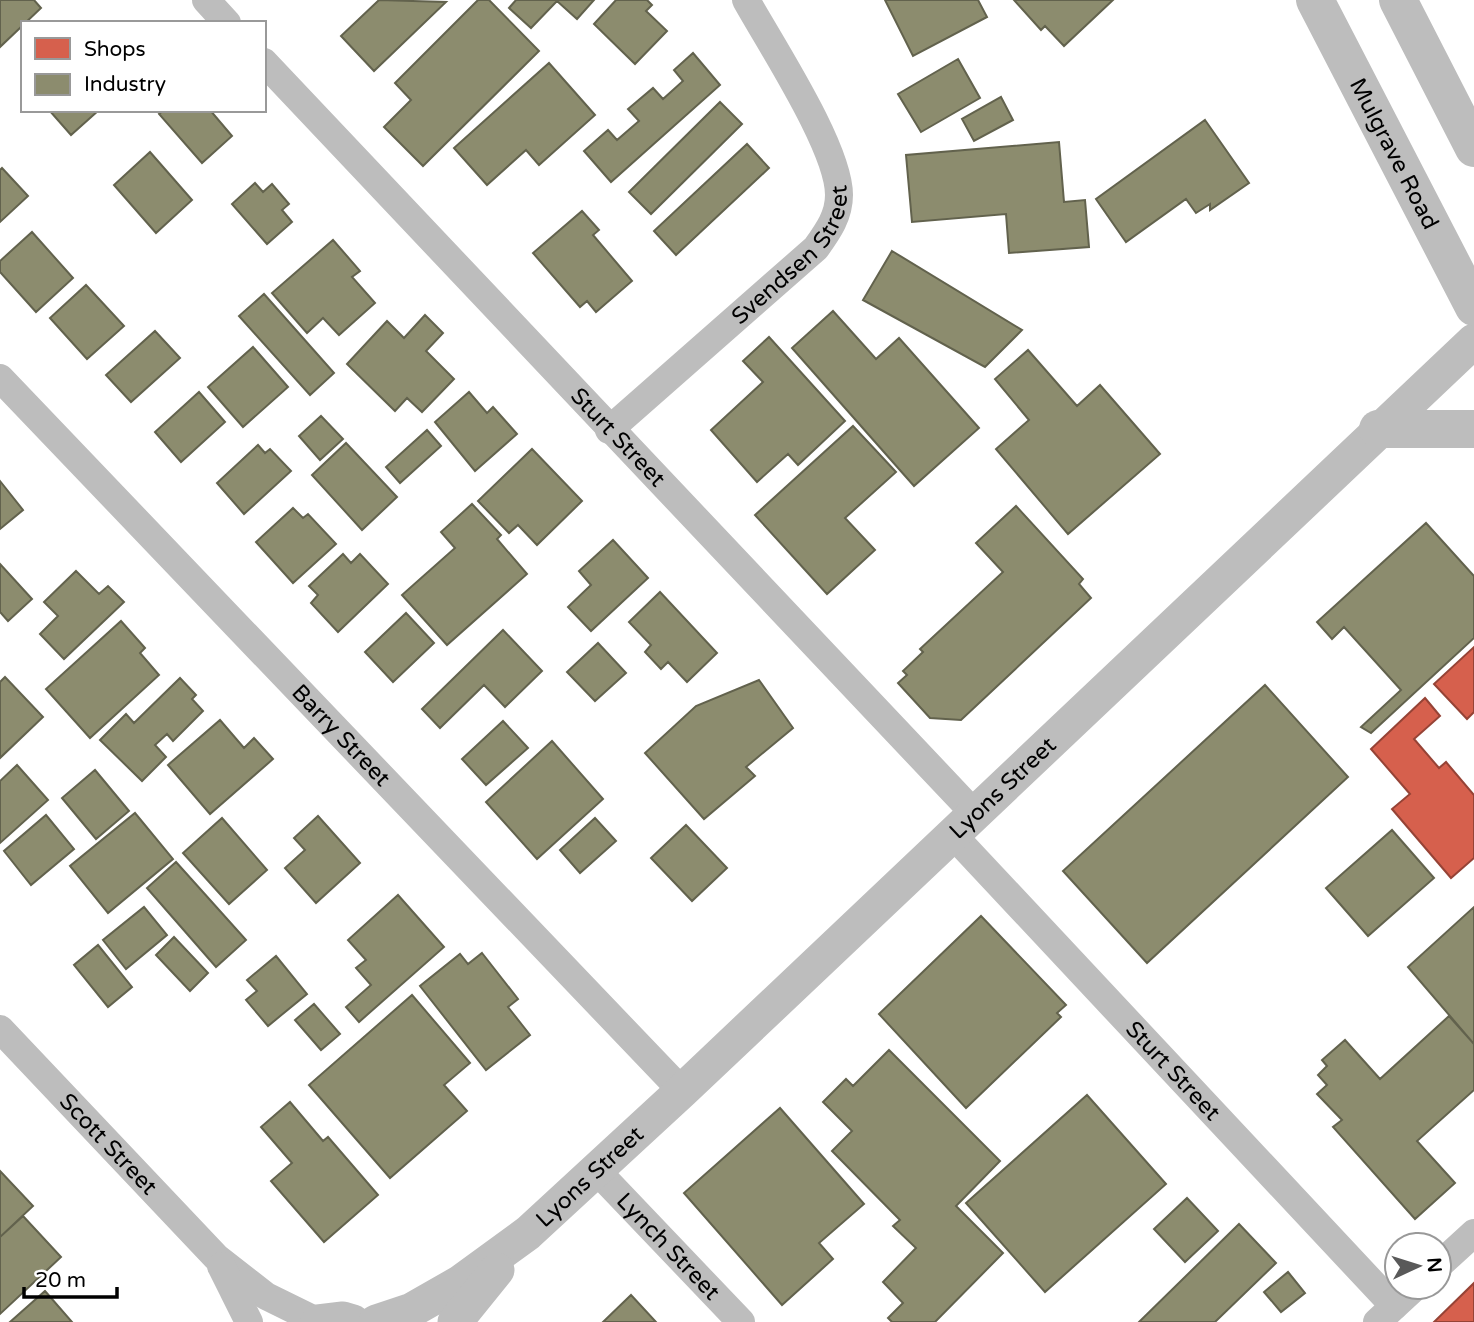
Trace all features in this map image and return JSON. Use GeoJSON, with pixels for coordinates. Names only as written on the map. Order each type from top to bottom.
{"type":"FeatureCollection","features":[{"type":"Feature","properties":{"kind":"main road","name":"Mulgrave Road"},"geometry":{"type":"LineString","coordinates":[[1315,0],[1474,307]]}},
{"type":"Feature","properties":{"kind":"main road"},"geometry":{"type":"LineString","coordinates":[[1398,0],[1474,148]]}},
{"type":"Feature","properties":{"kind":"main road"},"geometry":{"type":"LineString","coordinates":[[1378,429],[1474,429]]}},
{"type":"Feature","properties":{"kind":"street"},"geometry":{"type":"LineString","coordinates":[[206,0],[225,21]]}},
{"type":"Feature","properties":{"kind":"street","name":"Svendsen Street"},"geometry":{"type":"LineString","coordinates":[[609,430],[816,248],[834,222],[839,197],[837,173],[825,144],[746,0]]}},
{"type":"Feature","properties":{"kind":"street","name":"Sturt Street"},"geometry":{"type":"LineString","coordinates":[[266,64],[609,430],[1395,1305]]}},
{"type":"Feature","properties":{"kind":"street","name":"Lyons Street"},"geometry":{"type":"LineString","coordinates":[[376,1322],[412,1310],[461,1282],[528,1233],[682,1091],[1378,429],[1474,341]]}},
{"type":"Feature","properties":{"kind":"street","name":"Barry Street"},"geometry":{"type":"LineString","coordinates":[[0,378],[682,1091]]}},
{"type":"Feature","properties":{"kind":"street","name":"Scott Street"},"geometry":{"type":"LineString","coordinates":[[0,1029],[216,1257],[266,1296],[318,1322]]}},
{"type":"Feature","properties":{"kind":"street","name":"Lynch Street"},"geometry":{"type":"LineString","coordinates":[[596,1170],[740,1322]]}},
{"type":"Feature","properties":{"kind":"street","name":"Lyons Street"},"geometry":{"type":"LineString","coordinates":[[455,1322],[528,1233]]}},
{"type":"Feature","properties":{"kind":"street"},"geometry":{"type":"LineString","coordinates":[[1453,1252],[1474,1233]]}},
{"type":"Feature","properties":{"kind":"street","name":"Scott Street"},"geometry":{"type":"LineString","coordinates":[[216,1257],[249,1322]]}},
{"type":"Feature","properties":{"kind":"street"},"geometry":{"type":"LineString","coordinates":[[318,1322],[343,1319],[353,1322]]}},
{"type":"Feature","properties":{"kind":"building: Shops"},"geometry":{"type":"Polygon","coordinates":[[[1474,647],[1474,712],[1467,719],[1434,684],[1474,647]]]}},
{"type":"Feature","properties":{"kind":"building: Shops"},"geometry":{"type":"Polygon","coordinates":[[[1425,698],[1440,716],[1414,739],[1439,768],[1446,762],[1474,795],[1474,858],[1451,878],[1392,809],[1410,794],[1371,749],[1425,698]]]}},
{"type":"Feature","properties":{"kind":"building: Shops"},"geometry":{"type":"Polygon","coordinates":[[[1474,1283],[1474,1322],[1434,1322],[1474,1283]]]}},
{"type":"Feature","properties":{"kind":"building: Industry"},"geometry":{"type":"Polygon","coordinates":[[[0,0],[34,0],[41,8],[27,21],[21,21],[21,27],[0,47],[0,0]]]}},
{"type":"Feature","properties":{"kind":"building: Industry"},"geometry":{"type":"Polygon","coordinates":[[[379,0],[446,2],[374,71],[341,36],[379,0]]]}},
{"type":"Feature","properties":{"kind":"building: Industry"},"geometry":{"type":"Polygon","coordinates":[[[478,0],[489,0],[539,51],[423,166],[384,127],[411,100],[395,83],[478,0]]]}},
{"type":"Feature","properties":{"kind":"building: Industry"},"geometry":{"type":"Polygon","coordinates":[[[516,0],[594,0],[577,19],[557,1],[531,28],[509,8],[516,0]]]}},
{"type":"Feature","properties":{"kind":"building: Industry"},"geometry":{"type":"Polygon","coordinates":[[[616,0],[647,0],[652,5],[646,11],[667,31],[635,64],[594,24],[616,0]]]}},
{"type":"Feature","properties":{"kind":"building: Industry"},"geometry":{"type":"Polygon","coordinates":[[[885,0],[978,0],[987,17],[913,56],[885,0]]]}},
{"type":"Feature","properties":{"kind":"building: Industry"},"geometry":{"type":"Polygon","coordinates":[[[1014,0],[1113,0],[1064,46],[1045,26],[1041,30],[1014,0]]]}},
{"type":"Feature","properties":{"kind":"building: Industry"},"geometry":{"type":"Polygon","coordinates":[[[693,53],[720,85],[611,182],[584,151],[608,130],[617,140],[639,121],[628,109],[653,88],[663,99],[683,81],[674,70],[693,53]]]}},
{"type":"Feature","properties":{"kind":"building: Industry"},"geometry":{"type":"Polygon","coordinates":[[[958,59],[980,98],[921,132],[898,94],[958,59]]]}},
{"type":"Feature","properties":{"kind":"building: Industry"},"geometry":{"type":"Polygon","coordinates":[[[549,63],[595,115],[539,165],[526,150],[487,185],[454,148],[549,63]]]}},
{"type":"Feature","properties":{"kind":"building: Industry"},"geometry":{"type":"Polygon","coordinates":[[[1001,97],[1013,120],[974,141],[962,119],[1001,97]]]}},
{"type":"Feature","properties":{"kind":"building: Industry"},"geometry":{"type":"Polygon","coordinates":[[[720,102],[742,124],[651,214],[629,192],[720,102]]]}},
{"type":"Feature","properties":{"kind":"building: Industry"},"geometry":{"type":"Polygon","coordinates":[[[51,112],[97,112],[71,135],[51,112]]]}},
{"type":"Feature","properties":{"kind":"building: Industry"},"geometry":{"type":"Polygon","coordinates":[[[212,112],[232,136],[202,163],[159,114],[212,112]]]}},
{"type":"Feature","properties":{"kind":"building: Industry"},"geometry":{"type":"Polygon","coordinates":[[[1205,120],[1249,183],[1210,210],[1210,204],[1196,213],[1186,199],[1126,242],[1096,199],[1205,120]]]}},
{"type":"Feature","properties":{"kind":"building: Industry"},"geometry":{"type":"Polygon","coordinates":[[[1059,142],[1064,202],[1085,200],[1089,247],[1009,253],[1006,214],[912,222],[906,155],[1059,142]]]}},
{"type":"Feature","properties":{"kind":"building: Industry"},"geometry":{"type":"Polygon","coordinates":[[[747,144],[769,168],[676,255],[654,231],[747,144]]]}},
{"type":"Feature","properties":{"kind":"building: Industry"},"geometry":{"type":"Polygon","coordinates":[[[150,152],[192,200],[156,233],[114,185],[150,152]]]}},
{"type":"Feature","properties":{"kind":"building: Industry"},"geometry":{"type":"Polygon","coordinates":[[[2,168],[28,196],[0,222],[0,170],[2,168]]]}},
{"type":"Feature","properties":{"kind":"building: Industry"},"geometry":{"type":"Polygon","coordinates":[[[255,183],[263,192],[272,184],[289,204],[282,210],[292,222],[267,244],[232,204],[255,183]]]}},
{"type":"Feature","properties":{"kind":"building: Industry"},"geometry":{"type":"Polygon","coordinates":[[[582,211],[599,230],[593,235],[632,281],[596,312],[587,301],[580,307],[533,253],[582,211]]]}},
{"type":"Feature","properties":{"kind":"building: Industry"},"geometry":{"type":"Polygon","coordinates":[[[32,232],[73,278],[36,312],[0,272],[0,261],[32,232]]]}},
{"type":"Feature","properties":{"kind":"building: Industry"},"geometry":{"type":"Polygon","coordinates":[[[333,240],[360,271],[352,277],[375,303],[339,335],[323,318],[307,333],[272,293],[333,240]]]}},
{"type":"Feature","properties":{"kind":"building: Industry"},"geometry":{"type":"Polygon","coordinates":[[[892,251],[1022,330],[985,367],[863,300],[892,251]]]}},
{"type":"Feature","properties":{"kind":"building: Industry"},"geometry":{"type":"Polygon","coordinates":[[[86,285],[124,326],[87,359],[50,318],[86,285]]]}},
{"type":"Feature","properties":{"kind":"building: Industry"},"geometry":{"type":"Polygon","coordinates":[[[264,294],[334,373],[310,395],[239,316],[264,294]]]}},
{"type":"Feature","properties":{"kind":"building: Industry"},"geometry":{"type":"Polygon","coordinates":[[[833,311],[876,359],[899,338],[979,428],[914,486],[792,348],[833,311]]]}},
{"type":"Feature","properties":{"kind":"building: Industry"},"geometry":{"type":"Polygon","coordinates":[[[425,315],[443,333],[426,351],[454,379],[422,412],[407,398],[395,411],[347,364],[387,321],[404,338],[425,315]]]}},
{"type":"Feature","properties":{"kind":"building: Industry"},"geometry":{"type":"Polygon","coordinates":[[[155,331],[180,358],[131,402],[106,375],[155,331]]]}},
{"type":"Feature","properties":{"kind":"building: Industry"},"geometry":{"type":"Polygon","coordinates":[[[769,337],[845,421],[798,465],[788,454],[757,482],[711,430],[763,382],[743,361],[769,337]]]}},
{"type":"Feature","properties":{"kind":"building: Industry"},"geometry":{"type":"Polygon","coordinates":[[[253,347],[288,387],[243,427],[208,387],[253,347]]]}},
{"type":"Feature","properties":{"kind":"building: Industry"},"geometry":{"type":"Polygon","coordinates":[[[1028,350],[1077,406],[1100,385],[1160,454],[1068,534],[996,449],[1029,420],[995,379],[1028,350]]]}},
{"type":"Feature","properties":{"kind":"building: Industry"},"geometry":{"type":"Polygon","coordinates":[[[199,392],[225,422],[181,462],[155,432],[199,392]]]}},
{"type":"Feature","properties":{"kind":"building: Industry"},"geometry":{"type":"Polygon","coordinates":[[[469,392],[487,413],[493,407],[517,434],[475,471],[435,422],[469,392]]]}},
{"type":"Feature","properties":{"kind":"building: Industry"},"geometry":{"type":"Polygon","coordinates":[[[321,416],[343,439],[320,460],[299,436],[321,416]]]}},
{"type":"Feature","properties":{"kind":"building: Industry"},"geometry":{"type":"Polygon","coordinates":[[[853,426],[896,472],[845,518],[875,550],[827,594],[755,515],[853,426]]]}},
{"type":"Feature","properties":{"kind":"building: Industry"},"geometry":{"type":"Polygon","coordinates":[[[427,430],[441,446],[400,483],[386,467],[427,430]]]}},
{"type":"Feature","properties":{"kind":"building: Industry"},"geometry":{"type":"Polygon","coordinates":[[[346,443],[397,497],[362,530],[312,475],[346,443]]]}},
{"type":"Feature","properties":{"kind":"building: Industry"},"geometry":{"type":"Polygon","coordinates":[[[258,445],[265,453],[270,449],[291,471],[244,514],[217,483],[258,445]]]}},
{"type":"Feature","properties":{"kind":"building: Industry"},"geometry":{"type":"Polygon","coordinates":[[[532,449],[582,501],[537,545],[518,525],[509,533],[478,501],[532,449]]]}},
{"type":"Feature","properties":{"kind":"building: Industry"},"geometry":{"type":"Polygon","coordinates":[[[0,481],[23,510],[0,529],[0,481]]]}},
{"type":"Feature","properties":{"kind":"building: Industry"},"geometry":{"type":"Polygon","coordinates":[[[472,504],[501,535],[497,539],[527,574],[447,645],[402,595],[455,548],[441,532],[472,504]]]}},
{"type":"Feature","properties":{"kind":"building: Industry"},"geometry":{"type":"Polygon","coordinates":[[[1016,506],[1083,579],[1079,584],[1091,598],[961,720],[930,718],[898,683],[907,675],[903,671],[923,652],[920,649],[1003,572],[976,543],[1016,506]]]}},
{"type":"Feature","properties":{"kind":"building: Industry"},"geometry":{"type":"Polygon","coordinates":[[[293,508],[303,518],[308,514],[336,544],[293,583],[256,542],[293,508]]]}},
{"type":"Feature","properties":{"kind":"building: Industry"},"geometry":{"type":"Polygon","coordinates":[[[1426,523],[1474,576],[1474,638],[1371,733],[1361,727],[1401,690],[1344,627],[1332,639],[1317,622],[1426,523]]]}},
{"type":"Feature","properties":{"kind":"building: Industry"},"geometry":{"type":"Polygon","coordinates":[[[613,540],[648,578],[591,631],[568,607],[591,585],[579,571],[613,540]]]}},
{"type":"Feature","properties":{"kind":"building: Industry"},"geometry":{"type":"Polygon","coordinates":[[[343,554],[351,563],[360,554],[388,584],[338,632],[311,603],[318,595],[309,586],[343,554]]]}},
{"type":"Feature","properties":{"kind":"building: Industry"},"geometry":{"type":"Polygon","coordinates":[[[0,564],[32,599],[8,621],[0,612],[0,564]]]}},
{"type":"Feature","properties":{"kind":"building: Industry"},"geometry":{"type":"Polygon","coordinates":[[[76,571],[99,594],[108,586],[124,602],[64,659],[40,634],[58,616],[44,602],[76,571]]]}},
{"type":"Feature","properties":{"kind":"building: Industry"},"geometry":{"type":"Polygon","coordinates":[[[660,592],[717,653],[687,682],[668,662],[661,669],[645,652],[651,645],[629,622],[660,592]]]}},
{"type":"Feature","properties":{"kind":"building: Industry"},"geometry":{"type":"Polygon","coordinates":[[[406,613],[434,643],[393,682],[365,652],[406,613]]]}},
{"type":"Feature","properties":{"kind":"building: Industry"},"geometry":{"type":"Polygon","coordinates":[[[121,621],[145,648],[140,653],[159,675],[90,738],[46,689],[121,621]]]}},
{"type":"Feature","properties":{"kind":"building: Industry"},"geometry":{"type":"Polygon","coordinates":[[[503,630],[542,671],[505,707],[484,685],[440,728],[422,709],[503,630]]]}},
{"type":"Feature","properties":{"kind":"building: Industry"},"geometry":{"type":"Polygon","coordinates":[[[598,643],[626,673],[595,701],[567,672],[598,643]]]}},
{"type":"Feature","properties":{"kind":"building: Industry"},"geometry":{"type":"Polygon","coordinates":[[[5,677],[43,717],[0,758],[0,682],[5,677]]]}},
{"type":"Feature","properties":{"kind":"building: Industry"},"geometry":{"type":"Polygon","coordinates":[[[180,678],[196,695],[192,699],[203,711],[173,741],[167,734],[155,745],[166,757],[142,781],[100,740],[126,714],[134,723],[180,678]]]}},
{"type":"Feature","properties":{"kind":"building: Industry"},"geometry":{"type":"Polygon","coordinates":[[[759,680],[793,728],[746,767],[755,776],[704,819],[645,753],[696,706],[759,680]]]}},
{"type":"Feature","properties":{"kind":"building: Industry"},"geometry":{"type":"Polygon","coordinates":[[[1265,685],[1348,777],[1147,963],[1063,871],[1265,685]]]}},
{"type":"Feature","properties":{"kind":"building: Industry"},"geometry":{"type":"Polygon","coordinates":[[[220,720],[244,748],[254,738],[273,759],[210,814],[168,765],[220,720]]]}},
{"type":"Feature","properties":{"kind":"building: Industry"},"geometry":{"type":"Polygon","coordinates":[[[503,721],[528,748],[486,785],[462,759],[503,721]]]}},
{"type":"Feature","properties":{"kind":"building: Industry"},"geometry":{"type":"Polygon","coordinates":[[[552,741],[603,799],[537,859],[486,802],[552,741]]]}},
{"type":"Feature","properties":{"kind":"building: Industry"},"geometry":{"type":"Polygon","coordinates":[[[17,765],[48,800],[0,843],[0,781],[17,765]]]}},
{"type":"Feature","properties":{"kind":"building: Industry"},"geometry":{"type":"Polygon","coordinates":[[[95,770],[129,811],[96,839],[62,798],[95,770]]]}},
{"type":"Feature","properties":{"kind":"building: Industry"},"geometry":{"type":"Polygon","coordinates":[[[135,813],[173,859],[108,913],[70,866],[135,813]]]}},
{"type":"Feature","properties":{"kind":"building: Industry"},"geometry":{"type":"Polygon","coordinates":[[[46,815],[74,849],[31,885],[4,851],[46,815]]]}},
{"type":"Feature","properties":{"kind":"building: Industry"},"geometry":{"type":"Polygon","coordinates":[[[318,816],[360,863],[316,903],[285,868],[305,850],[294,838],[318,816]]]}},
{"type":"Feature","properties":{"kind":"building: Industry"},"geometry":{"type":"Polygon","coordinates":[[[222,818],[267,870],[229,904],[183,853],[222,818]]]}},
{"type":"Feature","properties":{"kind":"building: Industry"},"geometry":{"type":"Polygon","coordinates":[[[595,818],[616,841],[580,873],[560,850],[595,818]]]}},
{"type":"Feature","properties":{"kind":"building: Industry"},"geometry":{"type":"Polygon","coordinates":[[[686,825],[727,868],[692,901],[651,858],[686,825]]]}},
{"type":"Feature","properties":{"kind":"building: Industry"},"geometry":{"type":"Polygon","coordinates":[[[1392,830],[1434,878],[1368,936],[1326,888],[1392,830]]]}},
{"type":"Feature","properties":{"kind":"building: Industry"},"geometry":{"type":"Polygon","coordinates":[[[176,862],[246,940],[216,967],[147,888],[176,862]]]}},
{"type":"Feature","properties":{"kind":"building: Industry"},"geometry":{"type":"Polygon","coordinates":[[[398,895],[444,947],[359,1022],[346,1007],[371,985],[356,968],[366,960],[348,940],[398,895]]]}},
{"type":"Feature","properties":{"kind":"building: Industry"},"geometry":{"type":"Polygon","coordinates":[[[144,907],[167,935],[126,969],[103,940],[144,907]]]}},
{"type":"Feature","properties":{"kind":"building: Industry"},"geometry":{"type":"Polygon","coordinates":[[[1474,907],[1474,1044],[1408,967],[1474,907]]]}},
{"type":"Feature","properties":{"kind":"building: Industry"},"geometry":{"type":"Polygon","coordinates":[[[981,916],[1066,1005],[1057,1013],[1061,1017],[966,1108],[879,1014],[981,916]]]}},
{"type":"Feature","properties":{"kind":"building: Industry"},"geometry":{"type":"Polygon","coordinates":[[[174,937],[208,973],[190,991],[156,955],[174,937]]]}},
{"type":"Feature","properties":{"kind":"building: Industry"},"geometry":{"type":"Polygon","coordinates":[[[98,945],[132,987],[108,1007],[74,965],[98,945]]]}},
{"type":"Feature","properties":{"kind":"building: Industry"},"geometry":{"type":"Polygon","coordinates":[[[482,953],[518,999],[508,1007],[530,1035],[486,1070],[420,986],[460,954],[468,964],[482,953]]]}},
{"type":"Feature","properties":{"kind":"building: Industry"},"geometry":{"type":"Polygon","coordinates":[[[276,956],[307,994],[268,1026],[246,1000],[257,991],[247,980],[276,956]]]}},
{"type":"Feature","properties":{"kind":"building: Industry"},"geometry":{"type":"Polygon","coordinates":[[[412,995],[470,1063],[444,1085],[467,1111],[390,1178],[309,1085],[412,995]]]}},
{"type":"Feature","properties":{"kind":"building: Industry"},"geometry":{"type":"Polygon","coordinates":[[[314,1004],[340,1034],[321,1050],[295,1020],[314,1004]]]}},
{"type":"Feature","properties":{"kind":"building: Industry"},"geometry":{"type":"Polygon","coordinates":[[[1449,1016],[1474,1044],[1474,1090],[1417,1141],[1455,1183],[1415,1219],[1333,1127],[1342,1120],[1317,1094],[1327,1085],[1318,1075],[1327,1066],[1322,1060],[1345,1040],[1380,1079],[1449,1016]]]}},
{"type":"Feature","properties":{"kind":"building: Industry"},"geometry":{"type":"Polygon","coordinates":[[[889,1050],[1000,1161],[956,1206],[1003,1253],[935,1322],[892,1322],[888,1318],[903,1303],[883,1282],[916,1248],[893,1226],[900,1220],[832,1151],[852,1131],[823,1102],[846,1079],[853,1086],[889,1050]]]}},
{"type":"Feature","properties":{"kind":"building: Industry"},"geometry":{"type":"Polygon","coordinates":[[[1087,1095],[1166,1184],[1045,1292],[966,1203],[1087,1095]]]}},
{"type":"Feature","properties":{"kind":"building: Industry"},"geometry":{"type":"Polygon","coordinates":[[[290,1102],[323,1141],[328,1137],[378,1195],[324,1242],[271,1181],[292,1163],[261,1127],[290,1102]]]}},
{"type":"Feature","properties":{"kind":"building: Industry"},"geometry":{"type":"Polygon","coordinates":[[[780,1108],[864,1204],[819,1243],[833,1259],[782,1305],[684,1193],[780,1108]]]}},
{"type":"Feature","properties":{"kind":"building: Industry"},"geometry":{"type":"Polygon","coordinates":[[[0,1171],[33,1206],[0,1237],[0,1171]]]}},
{"type":"Feature","properties":{"kind":"building: Industry"},"geometry":{"type":"Polygon","coordinates":[[[1187,1198],[1218,1231],[1185,1262],[1154,1229],[1187,1198]]]}},
{"type":"Feature","properties":{"kind":"building: Industry"},"geometry":{"type":"Polygon","coordinates":[[[23,1216],[61,1257],[0,1314],[0,1237],[23,1216]]]}},
{"type":"Feature","properties":{"kind":"building: Industry"},"geometry":{"type":"Polygon","coordinates":[[[1239,1224],[1276,1263],[1215,1322],[1139,1322],[1239,1224]]]}},
{"type":"Feature","properties":{"kind":"building: Industry"},"geometry":{"type":"Polygon","coordinates":[[[1288,1272],[1305,1293],[1281,1312],[1264,1292],[1288,1272]]]}},
{"type":"Feature","properties":{"kind":"building: Industry"},"geometry":{"type":"Polygon","coordinates":[[[45,1291],[72,1322],[10,1322],[45,1291]]]}},
{"type":"Feature","properties":{"kind":"building: Industry"},"geometry":{"type":"Polygon","coordinates":[[[631,1295],[656,1322],[603,1322],[631,1295]]]}}]}
